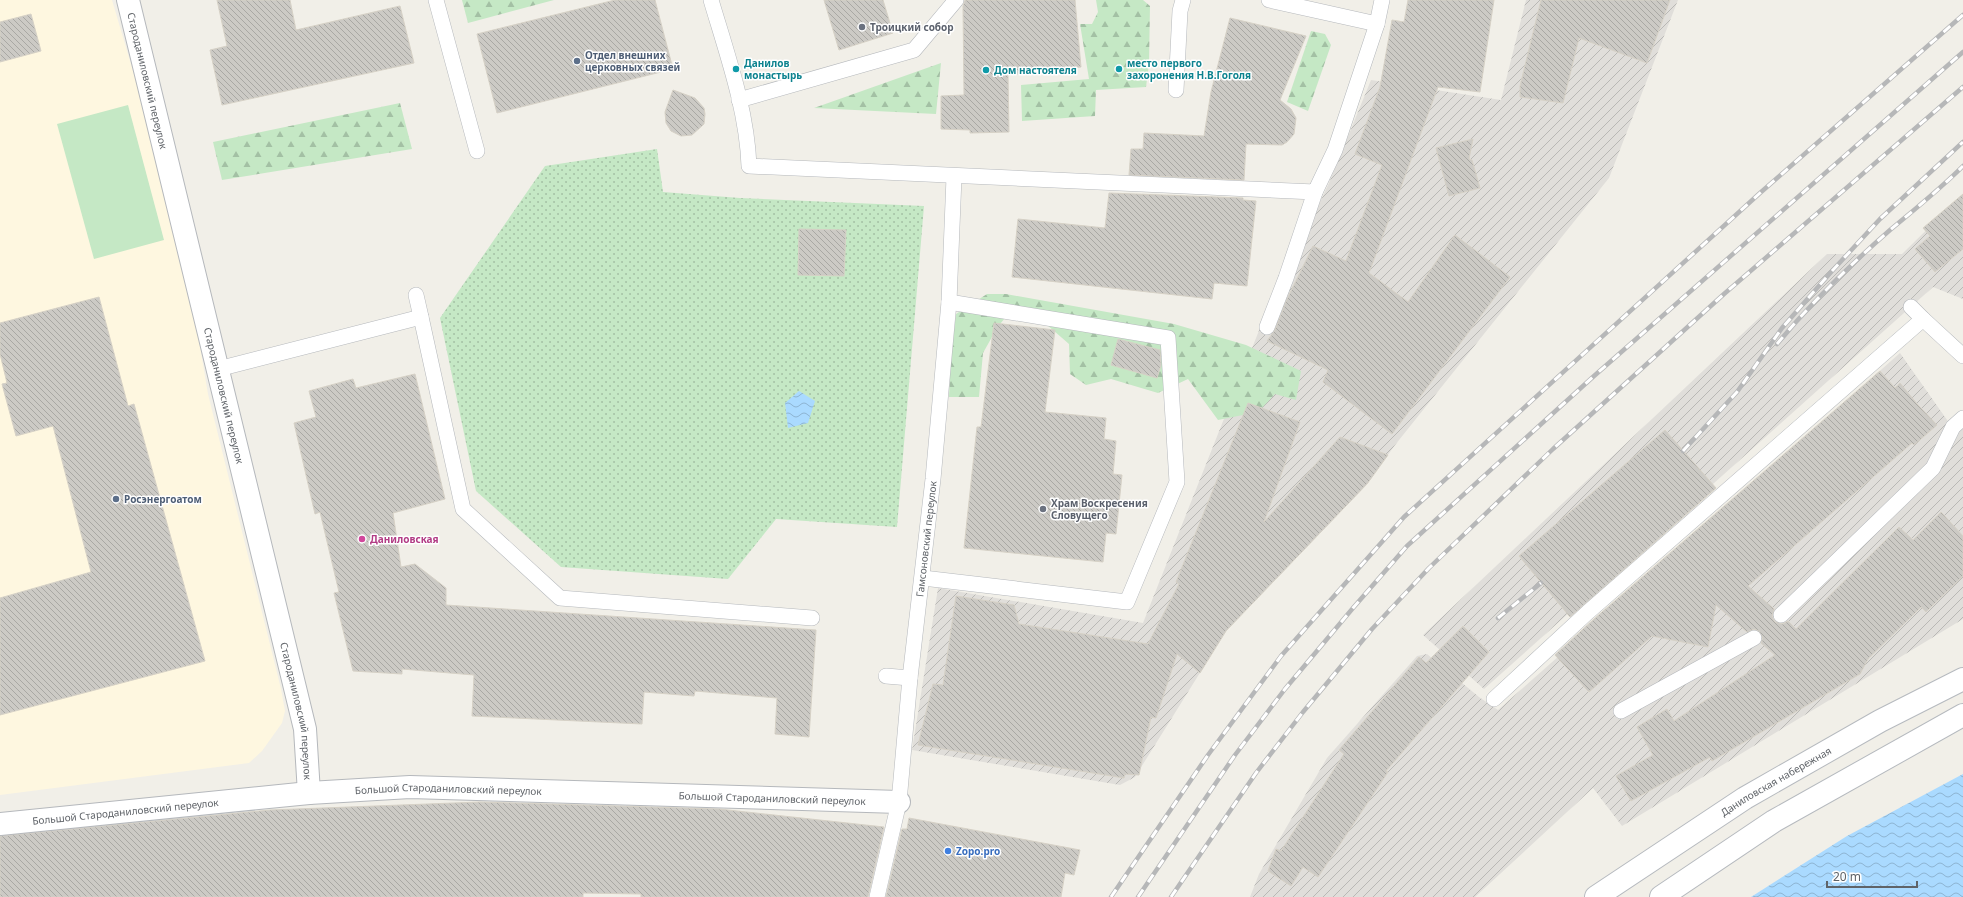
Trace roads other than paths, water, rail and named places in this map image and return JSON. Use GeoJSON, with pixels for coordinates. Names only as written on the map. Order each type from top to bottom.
{"type":"FeatureCollection","features":[{"type":"Feature","properties":{"kind":"street","name":"Староданиловский переулок"},"geometry":{"type":"LineString","coordinates":[[128,0],[305,729],[309,793]]}},
{"type":"Feature","properties":{"kind":"street","name":"Даниловская набережная"},"geometry":{"type":"LineString","coordinates":[[1596,897],[1745,798],[1880,721],[1963,679]]}},
{"type":"Feature","properties":{"kind":"street"},"geometry":{"type":"LineString","coordinates":[[1661,897],[1774,821],[1963,714]]}},
{"type":"Feature","properties":{"kind":"street","name":"Большой Староданиловский переулок"},"geometry":{"type":"LineString","coordinates":[[0,824],[309,793],[410,787],[905,802]]}},
{"type":"Feature","properties":{"kind":"lane"},"geometry":{"type":"LineString","coordinates":[[436,0],[477,151]]}},
{"type":"Feature","properties":{"kind":"lane"},"geometry":{"type":"LineString","coordinates":[[711,0],[739,100],[748,140],[749,166],[954,177],[1013,184],[1315,192]]}},
{"type":"Feature","properties":{"kind":"lane"},"geometry":{"type":"LineString","coordinates":[[739,100],[914,50],[956,0]]}},
{"type":"Feature","properties":{"kind":"lane"},"geometry":{"type":"LineString","coordinates":[[1176,90],[1180,11],[1183,0]]}},
{"type":"Feature","properties":{"kind":"lane"},"geometry":{"type":"LineString","coordinates":[[1269,0],[1377,24]]}},
{"type":"Feature","properties":{"kind":"lane"},"geometry":{"type":"LineString","coordinates":[[1267,326],[1286,278],[1315,192],[1335,150],[1377,24],[1382,0]]}},
{"type":"Feature","properties":{"kind":"lane","name":"Гамсоновский переулок"},"geometry":{"type":"LineString","coordinates":[[877,897],[905,802],[910,678],[922,578],[949,302],[954,177]]}},
{"type":"Feature","properties":{"kind":"lane"},"geometry":{"type":"LineString","coordinates":[[416,295],[463,509],[560,598],[812,618]]}},
{"type":"Feature","properties":{"kind":"lane"},"geometry":{"type":"LineString","coordinates":[[922,578],[1127,602],[1177,482],[1168,338],[949,302]]}},
{"type":"Feature","properties":{"kind":"lane"},"geometry":{"type":"LineString","coordinates":[[1911,306],[1963,356]]}},
{"type":"Feature","properties":{"kind":"lane"},"geometry":{"type":"LineString","coordinates":[[218,369],[421,317]]}},
{"type":"Feature","properties":{"kind":"lane"},"geometry":{"type":"LineString","coordinates":[[1494,699],[1588,612],[1924,319]]}},
{"type":"Feature","properties":{"kind":"lane"},"geometry":{"type":"LineString","coordinates":[[1781,615],[1933,468],[1952,427],[1963,418]]}},
{"type":"Feature","properties":{"kind":"lane"},"geometry":{"type":"LineString","coordinates":[[1621,711],[1754,638]]}},
{"type":"Feature","properties":{"kind":"lane"},"geometry":{"type":"LineString","coordinates":[[886,676],[910,678]]}},
{"type":"Feature","properties":{"kind":"water"},"geometry":{"type":"Polygon","coordinates":[[[799,391],[815,401],[808,423],[788,428],[785,403],[799,391]]]}},
{"type":"Feature","properties":{"kind":"water"},"geometry":{"type":"Polygon","coordinates":[[[1963,774],[1963,897],[1751,897],[1847,836],[1963,774]]]}},
{"type":"Feature","properties":{"kind":"railway"},"geometry":{"type":"LineString","coordinates":[[1111,897],[1208,755],[1281,656],[1404,517],[1760,193],[1963,15]]}},
{"type":"Feature","properties":{"kind":"railway"},"geometry":{"type":"LineString","coordinates":[[1138,897],[1235,755],[1285,689],[1407,546],[1594,376],[1963,52]]}},
{"type":"Feature","properties":{"kind":"railway"},"geometry":{"type":"LineString","coordinates":[[1171,897],[1256,773],[1303,712],[1372,629],[1429,568],[1553,449],[1724,294],[1963,87]]}},
{"type":"Feature","properties":{"kind":"railway"},"geometry":{"type":"LineString","coordinates":[[1683,451],[1737,392],[1782,328],[1832,271],[1880,219],[1963,142]]}},
{"type":"Feature","properties":{"kind":"railway"},"geometry":{"type":"LineString","coordinates":[[1777,344],[1817,299],[1875,243],[1963,166]]}},
{"type":"Feature","properties":{"kind":"railway"},"geometry":{"type":"LineString","coordinates":[[1498,618],[1541,583]]}},
{"type":"Feature","properties":{"kind":"place","name":"Троицкий собор"},"geometry":{"type":"Point","coordinates":[862,27]}},
{"type":"Feature","properties":{"kind":"place","name":"Отдел внешних церковных связей"},"geometry":{"type":"Point","coordinates":[577,61]}},
{"type":"Feature","properties":{"kind":"place","name":"Данилов монастырь"},"geometry":{"type":"Point","coordinates":[736,69]}},
{"type":"Feature","properties":{"kind":"place","name":"место первого захоронения Н.В.Гоголя"},"geometry":{"type":"Point","coordinates":[1119,69]}},
{"type":"Feature","properties":{"kind":"place","name":"Дом настоятеля"},"geometry":{"type":"Point","coordinates":[986,70]}},
{"type":"Feature","properties":{"kind":"place","name":"Росэнергоатом"},"geometry":{"type":"Point","coordinates":[116,499]}},
{"type":"Feature","properties":{"kind":"place","name":"Храм Воскресения Словущего"},"geometry":{"type":"Point","coordinates":[1043,509]}},
{"type":"Feature","properties":{"kind":"place","name":"Даниловская"},"geometry":{"type":"Point","coordinates":[362,539]}},
{"type":"Feature","properties":{"kind":"place","name":"Zopo.pro"},"geometry":{"type":"Point","coordinates":[948,851]}}]}
